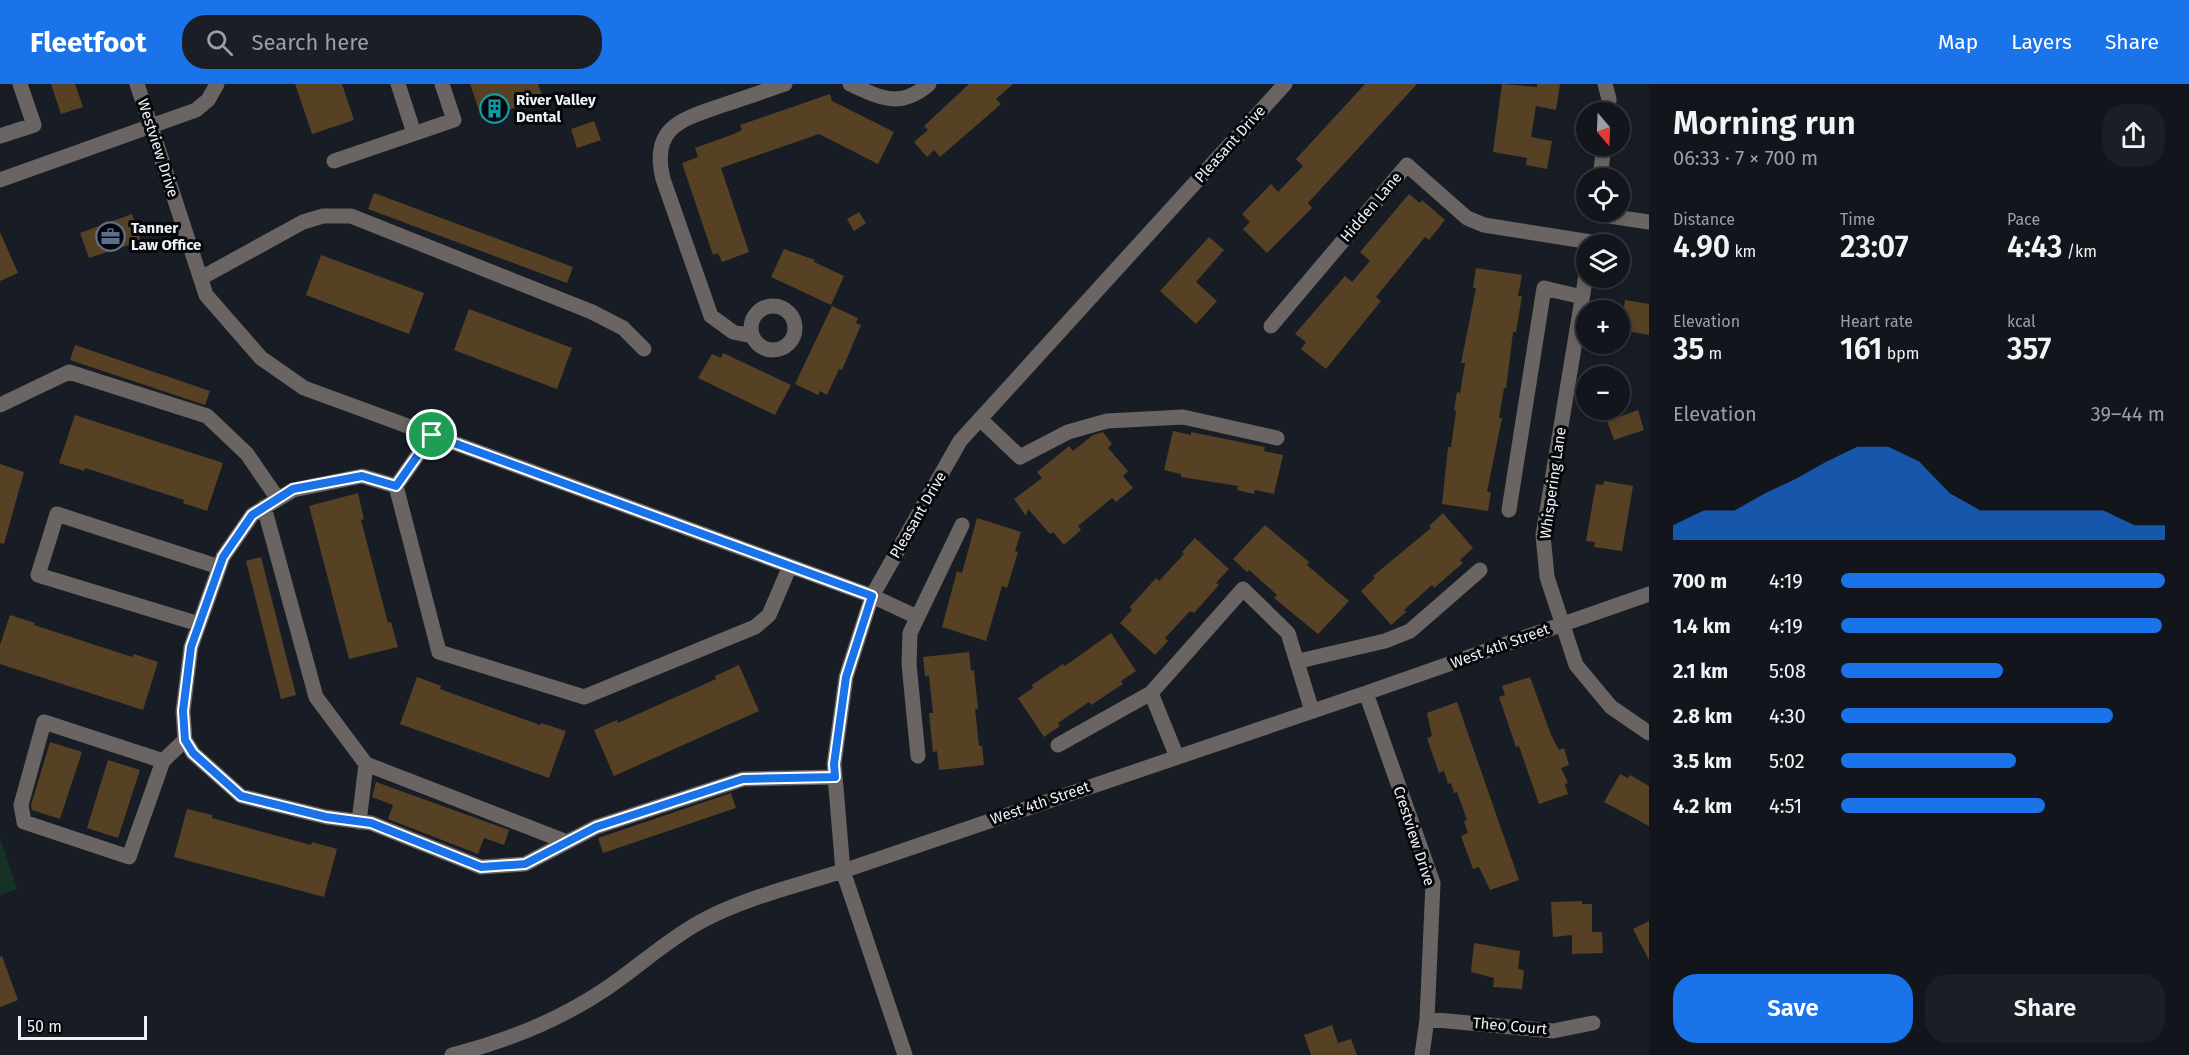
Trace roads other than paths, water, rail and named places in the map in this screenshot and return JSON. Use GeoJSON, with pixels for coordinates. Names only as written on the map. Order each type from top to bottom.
{"type":"FeatureCollection","features":[{"type":"Feature","properties":{"kind":"street"},"geometry":{"type":"LineString","coordinates":[[0,136],[34,125],[20,84]]}},
{"type":"Feature","properties":{"kind":"street","name":"Westview Drive"},"geometry":{"type":"LineString","coordinates":[[137,84],[206,295],[261,358],[304,388],[872,596],[917,617]]}},
{"type":"Feature","properties":{"kind":"street"},"geometry":{"type":"LineString","coordinates":[[0,180],[196,110],[208,100],[217,84]]}},
{"type":"Feature","properties":{"kind":"street"},"geometry":{"type":"LineString","coordinates":[[398,84],[414,133]]}},
{"type":"Feature","properties":{"kind":"street"},"geometry":{"type":"LineString","coordinates":[[334,161],[454,120],[442,84]]}},
{"type":"Feature","properties":{"kind":"street"},"geometry":{"type":"LineString","coordinates":[[752,336],[733,332],[711,316],[663,179],[659,164],[660,153],[670,130],[684,118],[785,84]]}},
{"type":"Feature","properties":{"kind":"street"},"geometry":{"type":"LineString","coordinates":[[850,84],[886,99],[898,100],[908,98],[929,84]]}},
{"type":"Feature","properties":{"kind":"street","name":"Pleasant Drive"},"geometry":{"type":"LineString","coordinates":[[905,1055],[843,871],[834,764],[846,677],[872,596],[960,441],[1285,84]]}},
{"type":"Feature","properties":{"kind":"street"},"geometry":{"type":"LineString","coordinates":[[1605,84],[1609,102]]}},
{"type":"Feature","properties":{"kind":"street","name":"Hidden Lane"},"geometry":{"type":"LineString","coordinates":[[1271,326],[1407,165],[1467,218],[1484,225],[1576,240]]}},
{"type":"Feature","properties":{"kind":"street"},"geometry":{"type":"LineString","coordinates":[[201,278],[303,222],[322,216],[351,216],[592,312],[623,328],[644,349]]}},
{"type":"Feature","properties":{"kind":"street"},"geometry":{"type":"LineString","coordinates":[[1630,219],[1649,222]]}},
{"type":"Feature","properties":{"kind":"street"},"geometry":{"type":"LineString","coordinates":[[1509,510],[1544,288],[1582,297]]}},
{"type":"Feature","properties":{"kind":"street","name":"Whispering Lane"},"geometry":{"type":"LineString","coordinates":[[1584,288],[1544,535],[1547,577],[1576,665],[1611,707],[1649,733]]}},
{"type":"Feature","properties":{"kind":"street"},"geometry":{"type":"LineString","coordinates":[[0,405],[69,372],[207,416],[247,454],[278,499]]}},
{"type":"Feature","properties":{"kind":"street"},"geometry":{"type":"LineString","coordinates":[[980,419],[1020,457],[1068,432],[1107,421],[1183,417],[1277,438]]}},
{"type":"Feature","properties":{"kind":"street"},"geometry":{"type":"LineString","coordinates":[[432,435],[396,486],[439,652],[584,697],[754,627],[769,615],[790,566]]}},
{"type":"Feature","properties":{"kind":"street"},"geometry":{"type":"LineString","coordinates":[[396,486],[362,476],[293,489],[252,515],[223,557],[191,647],[183,711],[185,740],[193,753],[241,796],[326,817],[371,823],[481,867],[525,864],[596,827],[743,779],[835,777]]}},
{"type":"Feature","properties":{"kind":"street"},"geometry":{"type":"LineString","coordinates":[[264,507],[316,697],[366,764],[567,842]]}},
{"type":"Feature","properties":{"kind":"street"},"geometry":{"type":"LineString","coordinates":[[199,624],[38,575],[57,514],[219,567]]}},
{"type":"Feature","properties":{"kind":"street"},"geometry":{"type":"LineString","coordinates":[[918,756],[909,664],[910,633],[962,525]]}},
{"type":"Feature","properties":{"kind":"street"},"geometry":{"type":"LineString","coordinates":[[1299,661],[1385,641],[1410,631],[1480,570]]}},
{"type":"Feature","properties":{"kind":"street"},"geometry":{"type":"LineString","coordinates":[[1058,745],[1151,693],[1243,589],[1288,633],[1299,661],[1312,711]]}},
{"type":"Feature","properties":{"kind":"street","name":"West 4th Street"},"geometry":{"type":"LineString","coordinates":[[452,1055],[509,1039],[561,1016],[607,989],[700,922],[757,898],[843,871],[1366,693],[1649,594]]}},
{"type":"Feature","properties":{"kind":"street"},"geometry":{"type":"LineString","coordinates":[[1151,693],[1176,757]]}},
{"type":"Feature","properties":{"kind":"street","name":"Crestview Drive"},"geometry":{"type":"LineString","coordinates":[[1366,693],[1432,883],[1427,1019],[1422,1055]]}},
{"type":"Feature","properties":{"kind":"street"},"geometry":{"type":"LineString","coordinates":[[163,761],[44,722],[21,805],[24,822],[129,857],[163,761],[185,740]]}},
{"type":"Feature","properties":{"kind":"street"},"geometry":{"type":"LineString","coordinates":[[359,822],[366,764]]}},
{"type":"Feature","properties":{"kind":"street","name":"Theo Court"},"geometry":{"type":"LineString","coordinates":[[1427,1019],[1553,1031],[1593,1023]]}},
{"type":"Feature","properties":{"kind":"place","name":"River Valley Dental"},"geometry":{"type":"Point","coordinates":[495,109]}},
{"type":"Feature","properties":{"kind":"place","name":"Tanner Law Office"},"geometry":{"type":"Point","coordinates":[110,237]}}]}
